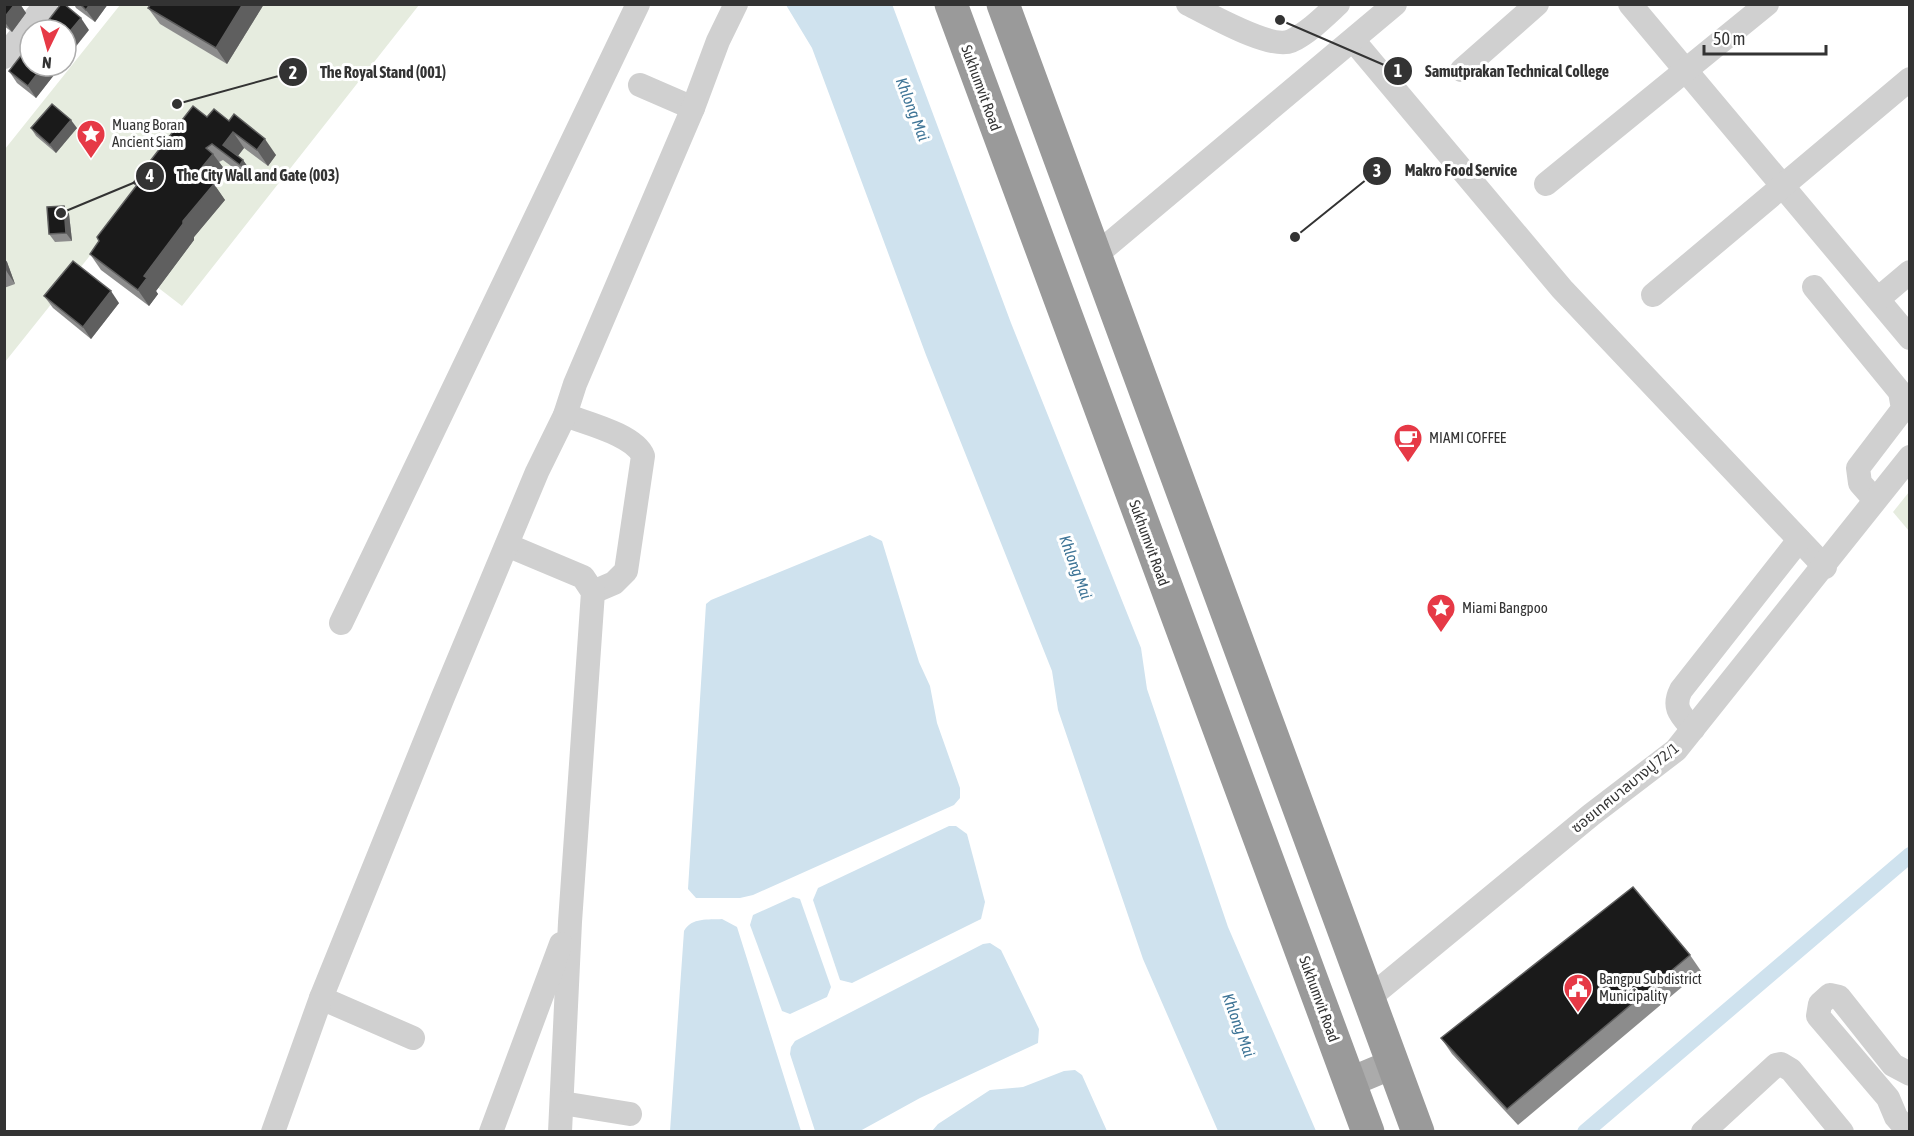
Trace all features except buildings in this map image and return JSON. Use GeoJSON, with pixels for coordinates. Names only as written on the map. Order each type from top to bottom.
{"type":"FeatureCollection","features":[{"type":"Feature","properties":{"kind":"highway","name":"Sukhumvit Road"},"geometry":{"type":"LineString","coordinates":[[951,4],[1368,1131]]}},
{"type":"Feature","properties":{"kind":"highway"},"geometry":{"type":"LineString","coordinates":[[1006,5],[1418,1131]]}},
{"type":"Feature","properties":{"kind":"main road"},"geometry":{"type":"LineString","coordinates":[[1350,1082],[1393,1064]]}},
{"type":"Feature","properties":{"kind":"street"},"geometry":{"type":"LineString","coordinates":[[341,623],[638,4]]}},
{"type":"Feature","properties":{"kind":"street"},"geometry":{"type":"LineString","coordinates":[[273,1131],[321,998],[507,545],[565,415],[574,384],[693,108],[718,41],[736,4]]}},
{"type":"Feature","properties":{"kind":"street"},"geometry":{"type":"LineString","coordinates":[[1188,4],[1269,41],[1288,42],[1301,35],[1338,4]]}},
{"type":"Feature","properties":{"kind":"street"},"geometry":{"type":"LineString","coordinates":[[1096,255],[1395,4]]}},
{"type":"Feature","properties":{"kind":"street"},"geometry":{"type":"LineString","coordinates":[[1462,70],[1537,4]]}},
{"type":"Feature","properties":{"kind":"street"},"geometry":{"type":"LineString","coordinates":[[1630,4],[1910,338]]}},
{"type":"Feature","properties":{"kind":"street"},"geometry":{"type":"LineString","coordinates":[[1546,184],[1767,4]]}},
{"type":"Feature","properties":{"kind":"street"},"geometry":{"type":"LineString","coordinates":[[4,57],[41,6]]}},
{"type":"Feature","properties":{"kind":"street"},"geometry":{"type":"LineString","coordinates":[[1353,40],[1562,289],[1825,567]]}},
{"type":"Feature","properties":{"kind":"street"},"geometry":{"type":"LineString","coordinates":[[1653,295],[1910,79]]}},
{"type":"Feature","properties":{"kind":"street"},"geometry":{"type":"LineString","coordinates":[[640,85],[693,108]]}},
{"type":"Feature","properties":{"kind":"street"},"geometry":{"type":"LineString","coordinates":[[1878,299],[1910,272]]}},
{"type":"Feature","properties":{"kind":"street"},"geometry":{"type":"LineString","coordinates":[[1814,288],[1899,392],[1903,401],[1903,409],[1858,468],[1860,483],[1882,491]]}},
{"type":"Feature","properties":{"kind":"street"},"geometry":{"type":"LineString","coordinates":[[565,415],[617,435],[639,447],[643,456],[626,571],[614,583],[593,592]]}},
{"type":"Feature","properties":{"kind":"street","name":"ซอยเทศบาลบางปู 72/1"},"geometry":{"type":"LineString","coordinates":[[1370,998],[1582,822],[1676,750],[1825,567],[1910,457]]}},
{"type":"Feature","properties":{"kind":"street"},"geometry":{"type":"LineString","coordinates":[[1693,729],[1677,711],[1676,701],[1681,690],[1799,540]]}},
{"type":"Feature","properties":{"kind":"street"},"geometry":{"type":"LineString","coordinates":[[507,545],[583,577],[593,592],[570,922],[560,1131]]}},
{"type":"Feature","properties":{"kind":"street"},"geometry":{"type":"LineString","coordinates":[[491,1131],[570,922]]}},
{"type":"Feature","properties":{"kind":"street"},"geometry":{"type":"LineString","coordinates":[[1909,1131],[1896,1117],[1888,1098],[1818,1016],[1820,1004],[1830,995],[1839,997],[1893,1065],[1910,1074]]}},
{"type":"Feature","properties":{"kind":"street"},"geometry":{"type":"LineString","coordinates":[[321,998],[413,1038]]}},
{"type":"Feature","properties":{"kind":"street"},"geometry":{"type":"LineString","coordinates":[[1714,1128],[1776,1065],[1781,1064],[1791,1070],[1842,1131]]}},
{"type":"Feature","properties":{"kind":"street"},"geometry":{"type":"LineString","coordinates":[[562,1103],[630,1114]]}},
{"type":"Feature","properties":{"kind":"shaded area"},"geometry":{"type":"Polygon","coordinates":[[[120,5],[419,5],[182,306],[100,243],[5,362],[5,149],[62,78],[78,78],[78,58],[120,5]]]}},
{"type":"Feature","properties":{"kind":"shaded area"},"geometry":{"type":"Polygon","coordinates":[[[1909,492],[1909,531],[1893,512],[1909,492]]]}},
{"type":"Feature","properties":{"kind":"water","name":"Khlong Mai"},"geometry":{"type":"Polygon","coordinates":[[[892,4],[1011,323],[1141,648],[1147,689],[1228,927],[1316,1131],[1218,1131],[1143,959],[1058,710],[1052,671],[926,355],[812,48],[786,5],[892,4]]]}},
{"type":"Feature","properties":{"kind":"water"},"geometry":{"type":"Polygon","coordinates":[[[870,535],[882,541],[919,662],[930,686],[937,723],[960,788],[960,798],[954,805],[753,895],[740,898],[696,898],[688,889],[706,604],[870,535]]]}},
{"type":"Feature","properties":{"kind":"water"},"geometry":{"type":"Polygon","coordinates":[[[949,826],[956,826],[967,834],[985,902],[981,919],[852,983],[840,980],[813,900],[818,888],[949,826]]]}},
{"type":"Feature","properties":{"kind":"water"},"geometry":{"type":"Polygon","coordinates":[[[793,897],[800,899],[831,987],[827,997],[790,1014],[782,1011],[750,925],[753,915],[793,897]]]}},
{"type":"Feature","properties":{"kind":"water"},"geometry":{"type":"Polygon","coordinates":[[[722,919],[737,927],[801,1131],[670,1131],[684,931],[696,921],[722,919]]]}},
{"type":"Feature","properties":{"kind":"water"},"geometry":{"type":"Polygon","coordinates":[[[990,943],[1001,950],[1039,1029],[1038,1043],[920,1098],[860,1131],[815,1131],[790,1054],[795,1041],[983,944],[990,943]]]}},
{"type":"Feature","properties":{"kind":"water"},"geometry":{"type":"Polygon","coordinates":[[[1075,1070],[1082,1075],[1107,1131],[932,1131],[938,1124],[990,1090],[1023,1087],[1064,1071],[1075,1070]]]}},
{"type":"Feature","properties":{"kind":"waterway"},"geometry":{"type":"LineString","coordinates":[[1585,1132],[1910,855]]}},
{"type":"Feature","properties":{"kind":"place","name":"Samutprakan Technical College"},"geometry":{"type":"Point","coordinates":[1280,20]}},
{"type":"Feature","properties":{"kind":"place","name":"The Royal Stand (001)"},"geometry":{"type":"Point","coordinates":[177,104]}},
{"type":"Feature","properties":{"kind":"place","name":"Muang Boran Ancient Siam"},"geometry":{"type":"Point","coordinates":[91,160]}},
{"type":"Feature","properties":{"kind":"place","name":"The City Wall and Gate (003)"},"geometry":{"type":"Point","coordinates":[61,213]}},
{"type":"Feature","properties":{"kind":"place","name":"Makro Food Service"},"geometry":{"type":"Point","coordinates":[1295,237]}},
{"type":"Feature","properties":{"kind":"place","name":"MIAMI COFFEE"},"geometry":{"type":"Point","coordinates":[1408,464]}},
{"type":"Feature","properties":{"kind":"place","name":"Miami Bangpoo"},"geometry":{"type":"Point","coordinates":[1441,634]}},
{"type":"Feature","properties":{"kind":"place","name":"Bangpu Subdistrict Municipality"},"geometry":{"type":"Point","coordinates":[1578,1014]}}]}
